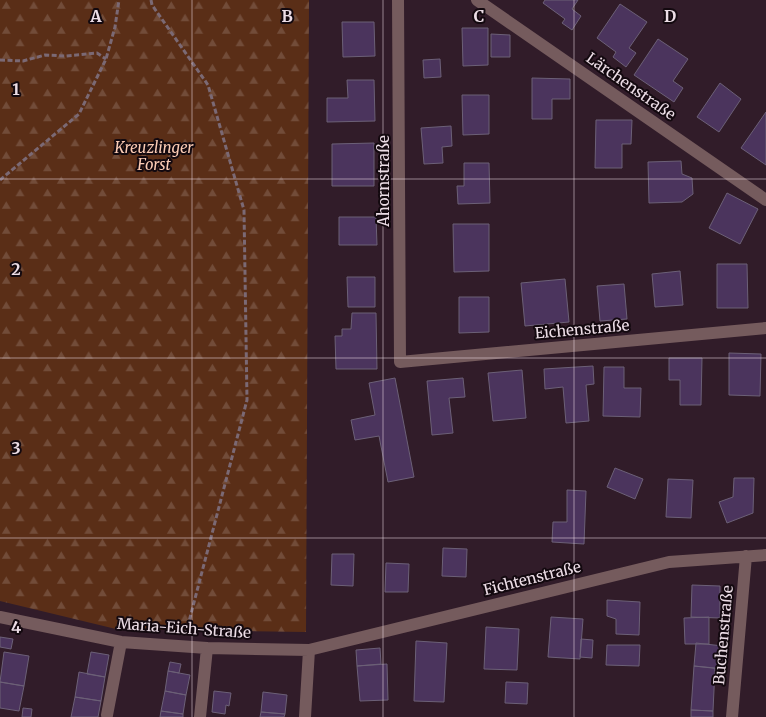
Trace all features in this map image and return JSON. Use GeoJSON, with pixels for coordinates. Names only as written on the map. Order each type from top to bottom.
{"type":"FeatureCollection","features":[{"type":"Feature","properties":{"kind":"street","name":"Ahornstraße"},"geometry":{"type":"LineString","coordinates":[[398,0],[400,362]]}},
{"type":"Feature","properties":{"kind":"street","name":"Lärchenstraße"},"geometry":{"type":"LineString","coordinates":[[477,0],[766,200]]}},
{"type":"Feature","properties":{"kind":"street","name":"Eichenstraße"},"geometry":{"type":"LineString","coordinates":[[400,362],[766,328]]}},
{"type":"Feature","properties":{"kind":"street","name":"Fichtenstraße"},"geometry":{"type":"LineString","coordinates":[[309,650],[669,562],[766,555]]}},
{"type":"Feature","properties":{"kind":"street","name":"Buchenstraße"},"geometry":{"type":"LineString","coordinates":[[732,717],[746,556]]}},
{"type":"Feature","properties":{"kind":"street","name":"Maria-Eich-Straße"},"geometry":{"type":"LineString","coordinates":[[0,617],[121,642],[182,647],[309,650]]}},
{"type":"Feature","properties":{"kind":"street"},"geometry":{"type":"LineString","coordinates":[[107,715],[121,642]]}},
{"type":"Feature","properties":{"kind":"street"},"geometry":{"type":"LineString","coordinates":[[200,717],[207,648]]}},
{"type":"Feature","properties":{"kind":"street"},"geometry":{"type":"LineString","coordinates":[[305,717],[309,650]]}},
{"type":"Feature","properties":{"kind":"path"},"geometry":{"type":"LineString","coordinates":[[0,180],[79,114],[106,59],[120,0]]}},
{"type":"Feature","properties":{"kind":"path"},"geometry":{"type":"LineString","coordinates":[[151,0],[152,6],[208,85],[244,210],[247,400],[182,647]]}},
{"type":"Feature","properties":{"kind":"path"},"geometry":{"type":"LineString","coordinates":[[0,60],[23,61],[44,55],[66,56],[97,53],[106,59]]}},
{"type":"Feature","properties":{"kind":"green space","name":"Kreuzlinger Forst"},"geometry":{"type":"Polygon","coordinates":[[[0,0],[309,0],[306,632],[116,629],[0,601],[0,0]]]}},
{"type":"Feature","properties":{"kind":"building"},"geometry":{"type":"Polygon","coordinates":[[[545,0],[578,0],[572,9],[581,16],[572,30],[562,23],[565,19],[543,3],[545,0]]]}},
{"type":"Feature","properties":{"kind":"building"},"geometry":{"type":"Polygon","coordinates":[[[620,4],[647,22],[629,48],[636,53],[626,67],[613,57],[616,52],[597,38],[620,4]]]}},
{"type":"Feature","properties":{"kind":"building"},"geometry":{"type":"Polygon","coordinates":[[[342,22],[374,22],[375,56],[343,57],[342,22]]]}},
{"type":"Feature","properties":{"kind":"building"},"geometry":{"type":"Polygon","coordinates":[[[462,28],[488,28],[488,65],[463,66],[462,28]]]}},
{"type":"Feature","properties":{"kind":"building"},"geometry":{"type":"Polygon","coordinates":[[[491,34],[510,35],[510,57],[491,57],[491,34]]]}},
{"type":"Feature","properties":{"kind":"building"},"geometry":{"type":"Polygon","coordinates":[[[658,39],[688,59],[673,81],[683,88],[674,102],[634,75],[658,39]]]}},
{"type":"Feature","properties":{"kind":"building"},"geometry":{"type":"Polygon","coordinates":[[[440,59],[441,77],[424,78],[423,60],[440,59]]]}},
{"type":"Feature","properties":{"kind":"building"},"geometry":{"type":"Polygon","coordinates":[[[532,78],[570,79],[570,99],[552,99],[552,119],[532,119],[532,78]]]}},
{"type":"Feature","properties":{"kind":"building"},"geometry":{"type":"Polygon","coordinates":[[[347,80],[374,80],[375,121],[327,122],[327,98],[348,98],[347,80]]]}},
{"type":"Feature","properties":{"kind":"building"},"geometry":{"type":"Polygon","coordinates":[[[720,83],[741,99],[719,132],[697,117],[720,83]]]}},
{"type":"Feature","properties":{"kind":"building"},"geometry":{"type":"Polygon","coordinates":[[[462,95],[489,95],[489,134],[463,135],[462,95]]]}},
{"type":"Feature","properties":{"kind":"building"},"geometry":{"type":"Polygon","coordinates":[[[766,112],[766,165],[741,148],[766,112]]]}},
{"type":"Feature","properties":{"kind":"building"},"geometry":{"type":"Polygon","coordinates":[[[596,120],[632,120],[631,144],[622,144],[622,168],[595,168],[596,120]]]}},
{"type":"Feature","properties":{"kind":"building"},"geometry":{"type":"Polygon","coordinates":[[[451,126],[452,146],[442,147],[443,163],[424,164],[421,128],[451,126]]]}},
{"type":"Feature","properties":{"kind":"building"},"geometry":{"type":"Polygon","coordinates":[[[374,143],[374,186],[332,186],[332,144],[374,143]]]}},
{"type":"Feature","properties":{"kind":"building"},"geometry":{"type":"Polygon","coordinates":[[[681,161],[682,174],[692,178],[693,194],[682,202],[649,203],[648,162],[681,161]]]}},
{"type":"Feature","properties":{"kind":"building"},"geometry":{"type":"Polygon","coordinates":[[[464,163],[489,163],[490,203],[458,204],[457,186],[464,186],[464,163]]]}},
{"type":"Feature","properties":{"kind":"building"},"geometry":{"type":"Polygon","coordinates":[[[727,193],[758,209],[740,244],[709,228],[727,193]]]}},
{"type":"Feature","properties":{"kind":"building"},"geometry":{"type":"Polygon","coordinates":[[[339,217],[376,217],[377,245],[339,245],[339,217]]]}},
{"type":"Feature","properties":{"kind":"building"},"geometry":{"type":"Polygon","coordinates":[[[453,224],[489,224],[489,271],[454,272],[453,224]]]}},
{"type":"Feature","properties":{"kind":"building"},"geometry":{"type":"Polygon","coordinates":[[[717,264],[747,264],[748,308],[717,308],[717,264]]]}},
{"type":"Feature","properties":{"kind":"building"},"geometry":{"type":"Polygon","coordinates":[[[680,271],[683,305],[655,307],[652,274],[680,271]]]}},
{"type":"Feature","properties":{"kind":"building"},"geometry":{"type":"Polygon","coordinates":[[[347,277],[375,277],[375,307],[348,307],[347,277]]]}},
{"type":"Feature","properties":{"kind":"building"},"geometry":{"type":"Polygon","coordinates":[[[565,279],[569,322],[525,326],[521,283],[565,279]]]}},
{"type":"Feature","properties":{"kind":"building"},"geometry":{"type":"Polygon","coordinates":[[[624,284],[627,319],[600,321],[597,286],[624,284]]]}},
{"type":"Feature","properties":{"kind":"building"},"geometry":{"type":"Polygon","coordinates":[[[459,297],[489,297],[489,332],[459,333],[459,297]]]}},
{"type":"Feature","properties":{"kind":"building"},"geometry":{"type":"Polygon","coordinates":[[[352,313],[376,313],[377,369],[336,369],[335,336],[342,336],[342,329],[351,329],[352,313]]]}},
{"type":"Feature","properties":{"kind":"building"},"geometry":{"type":"Polygon","coordinates":[[[729,353],[761,354],[760,396],[729,395],[729,353]]]}},
{"type":"Feature","properties":{"kind":"building"},"geometry":{"type":"Polygon","coordinates":[[[669,358],[702,358],[701,405],[680,405],[680,380],[669,380],[669,358]]]}},
{"type":"Feature","properties":{"kind":"building"},"geometry":{"type":"Polygon","coordinates":[[[593,366],[594,384],[586,385],[589,421],[566,423],[563,387],[545,389],[544,369],[593,366]]]}},
{"type":"Feature","properties":{"kind":"building"},"geometry":{"type":"Polygon","coordinates":[[[604,367],[624,367],[624,388],[641,388],[640,417],[603,416],[604,367]]]}},
{"type":"Feature","properties":{"kind":"building"},"geometry":{"type":"Polygon","coordinates":[[[522,370],[526,418],[493,421],[488,373],[522,370]]]}},
{"type":"Feature","properties":{"kind":"building"},"geometry":{"type":"Polygon","coordinates":[[[395,378],[414,477],[388,482],[379,436],[355,440],[351,420],[375,415],[369,383],[395,378]]]}},
{"type":"Feature","properties":{"kind":"building"},"geometry":{"type":"Polygon","coordinates":[[[463,378],[465,397],[449,398],[453,433],[432,435],[427,381],[463,378]]]}},
{"type":"Feature","properties":{"kind":"building"},"geometry":{"type":"Polygon","coordinates":[[[615,468],[643,479],[635,499],[607,487],[615,468]]]}},
{"type":"Feature","properties":{"kind":"building"},"geometry":{"type":"Polygon","coordinates":[[[734,478],[754,478],[753,513],[727,523],[719,502],[733,497],[734,478]]]}},
{"type":"Feature","properties":{"kind":"building"},"geometry":{"type":"Polygon","coordinates":[[[668,479],[693,480],[691,518],[666,517],[668,479]]]}},
{"type":"Feature","properties":{"kind":"building"},"geometry":{"type":"Polygon","coordinates":[[[567,490],[586,491],[584,544],[552,542],[553,522],[567,522],[567,490]]]}},
{"type":"Feature","properties":{"kind":"building"},"geometry":{"type":"Polygon","coordinates":[[[443,548],[467,549],[466,577],[442,576],[443,548]]]}},
{"type":"Feature","properties":{"kind":"building"},"geometry":{"type":"Polygon","coordinates":[[[332,554],[354,554],[353,586],[331,585],[332,554]]]}},
{"type":"Feature","properties":{"kind":"building"},"geometry":{"type":"Polygon","coordinates":[[[386,563],[409,564],[408,592],[385,592],[386,563]]]}},
{"type":"Feature","properties":{"kind":"building"},"geometry":{"type":"Polygon","coordinates":[[[692,585],[720,586],[720,618],[691,617],[692,585]]]}},
{"type":"Feature","properties":{"kind":"building"},"geometry":{"type":"Polygon","coordinates":[[[607,600],[640,602],[639,635],[616,634],[616,619],[607,616],[607,600]]]}},
{"type":"Feature","properties":{"kind":"building"},"geometry":{"type":"Polygon","coordinates":[[[551,617],[583,619],[580,659],[548,657],[551,617]]]}},
{"type":"Feature","properties":{"kind":"building"},"geometry":{"type":"Polygon","coordinates":[[[709,617],[709,644],[685,644],[684,618],[709,617]]]}},
{"type":"Feature","properties":{"kind":"building"},"geometry":{"type":"Polygon","coordinates":[[[486,627],[519,629],[517,670],[484,669],[486,627]]]}},
{"type":"Feature","properties":{"kind":"building"},"geometry":{"type":"Polygon","coordinates":[[[0,637],[13,639],[11,649],[0,647],[0,637]]]}},
{"type":"Feature","properties":{"kind":"building"},"geometry":{"type":"Polygon","coordinates":[[[581,639],[593,640],[592,658],[580,657],[581,639]]]}},
{"type":"Feature","properties":{"kind":"building"},"geometry":{"type":"Polygon","coordinates":[[[416,641],[447,643],[444,702],[414,701],[416,641]]]}},
{"type":"Feature","properties":{"kind":"building"},"geometry":{"type":"Polygon","coordinates":[[[696,643],[723,646],[721,669],[694,666],[696,643]]]}},
{"type":"Feature","properties":{"kind":"building"},"geometry":{"type":"Polygon","coordinates":[[[607,645],[640,645],[639,666],[606,665],[607,645]]]}},
{"type":"Feature","properties":{"kind":"building"},"geometry":{"type":"Polygon","coordinates":[[[380,648],[381,664],[357,666],[356,650],[380,648]]]}},
{"type":"Feature","properties":{"kind":"building"},"geometry":{"type":"Polygon","coordinates":[[[4,652],[29,656],[24,686],[0,682],[4,652]]]}},
{"type":"Feature","properties":{"kind":"building"},"geometry":{"type":"Polygon","coordinates":[[[91,652],[109,655],[105,677],[87,674],[91,652]]]}},
{"type":"Feature","properties":{"kind":"building"},"geometry":{"type":"Polygon","coordinates":[[[170,662],[181,664],[179,673],[168,671],[170,662]]]}},
{"type":"Feature","properties":{"kind":"building"},"geometry":{"type":"Polygon","coordinates":[[[387,664],[388,700],[360,701],[357,666],[387,664]]]}},
{"type":"Feature","properties":{"kind":"building"},"geometry":{"type":"Polygon","coordinates":[[[694,666],[715,668],[713,711],[691,710],[694,666]]]}},
{"type":"Feature","properties":{"kind":"building"},"geometry":{"type":"Polygon","coordinates":[[[168,671],[190,675],[186,695],[165,691],[168,671]]]}},
{"type":"Feature","properties":{"kind":"building"},"geometry":{"type":"Polygon","coordinates":[[[79,672],[105,677],[101,701],[75,697],[79,672]]]}},
{"type":"Feature","properties":{"kind":"building"},"geometry":{"type":"Polygon","coordinates":[[[0,682],[24,686],[19,711],[0,708],[0,682]]]}},
{"type":"Feature","properties":{"kind":"building"},"geometry":{"type":"Polygon","coordinates":[[[506,682],[528,683],[527,704],[505,703],[506,682]]]}},
{"type":"Feature","properties":{"kind":"building"},"geometry":{"type":"Polygon","coordinates":[[[165,691],[186,695],[183,714],[161,711],[165,691]]]}},
{"type":"Feature","properties":{"kind":"building"},"geometry":{"type":"Polygon","coordinates":[[[214,691],[231,693],[229,706],[226,705],[225,714],[212,712],[214,691]]]}},
{"type":"Feature","properties":{"kind":"building"},"geometry":{"type":"Polygon","coordinates":[[[263,692],[287,695],[285,714],[261,712],[263,692]]]}},
{"type":"Feature","properties":{"kind":"building"},"geometry":{"type":"Polygon","coordinates":[[[75,697],[101,701],[98,717],[71,717],[75,697]]]}},
{"type":"Feature","properties":{"kind":"building"},"geometry":{"type":"Polygon","coordinates":[[[23,708],[32,709],[31,717],[22,717],[23,708]]]}},
{"type":"Feature","properties":{"kind":"building"},"geometry":{"type":"Polygon","coordinates":[[[691,710],[713,711],[713,717],[691,717],[691,710]]]}},
{"type":"Feature","properties":{"kind":"building"},"geometry":{"type":"Polygon","coordinates":[[[161,711],[183,714],[183,717],[160,717],[161,711]]]}},
{"type":"Feature","properties":{"kind":"building"},"geometry":{"type":"Polygon","coordinates":[[[261,712],[285,714],[284,717],[260,717],[261,712]]]}}]}
